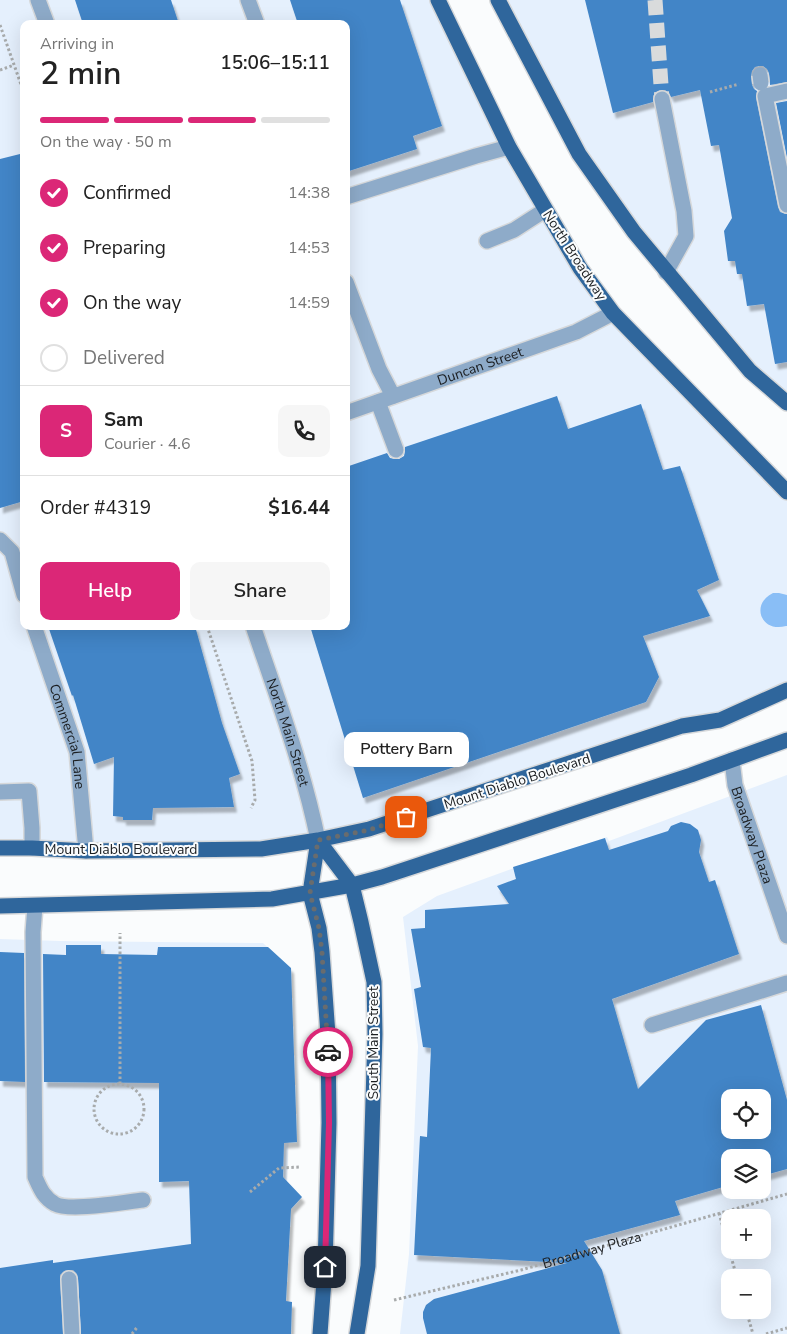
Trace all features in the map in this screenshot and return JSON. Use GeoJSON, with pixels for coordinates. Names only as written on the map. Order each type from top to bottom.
{"type":"FeatureCollection","features":[{"type":"Feature","properties":{"kind":"main road","name":"North Broadway"},"geometry":{"type":"LineString","coordinates":[[438,0],[509,147],[580,268],[613,313],[787,492]]}},
{"type":"Feature","properties":{"kind":"main road"},"geometry":{"type":"LineString","coordinates":[[498,0],[579,154],[634,232],[750,371],[787,403]]}},
{"type":"Feature","properties":{"kind":"main road","name":"Mount Diablo Boulevard"},"geometry":{"type":"LineString","coordinates":[[0,848],[86,851],[261,849],[369,830],[682,726],[720,720],[787,690]]}},
{"type":"Feature","properties":{"kind":"main road"},"geometry":{"type":"LineString","coordinates":[[0,906],[272,899],[352,885],[392,874],[681,778],[787,740]]}},
{"type":"Feature","properties":{"kind":"main road"},"geometry":{"type":"LineString","coordinates":[[318,840],[310,893],[319,928],[328,1035],[329,1142],[325,1267],[320,1334]]}},
{"type":"Feature","properties":{"kind":"main road","name":"South Main Street"},"geometry":{"type":"LineString","coordinates":[[318,840],[352,885],[362,922],[374,982],[376,1034],[368,1266],[357,1334]]}},
{"type":"Feature","properties":{"kind":"street"},"geometry":{"type":"LineString","coordinates":[[38,0],[46,20]]}},
{"type":"Feature","properties":{"kind":"street"},"geometry":{"type":"LineString","coordinates":[[248,0],[256,20]]}},
{"type":"Feature","properties":{"kind":"street"},"geometry":{"type":"LineString","coordinates":[[787,91],[762,85],[787,205]]}},
{"type":"Feature","properties":{"kind":"street"},"geometry":{"type":"LineString","coordinates":[[662,99],[684,211],[686,236],[666,272]]}},
{"type":"Feature","properties":{"kind":"street"},"geometry":{"type":"LineString","coordinates":[[350,196],[509,147]]}},
{"type":"Feature","properties":{"kind":"street"},"geometry":{"type":"LineString","coordinates":[[486,241],[514,230],[545,210]]}},
{"type":"Feature","properties":{"kind":"street"},"geometry":{"type":"LineString","coordinates":[[350,293],[379,369],[393,396]]}},
{"type":"Feature","properties":{"kind":"street","name":"Duncan Street"},"geometry":{"type":"LineString","coordinates":[[350,412],[576,332],[613,313]]}},
{"type":"Feature","properties":{"kind":"street"},"geometry":{"type":"LineString","coordinates":[[378,402],[396,450]]}},
{"type":"Feature","properties":{"kind":"street"},"geometry":{"type":"LineString","coordinates":[[0,540],[12,552],[20,581]]}},
{"type":"Feature","properties":{"kind":"street","name":"Commercial Lane"},"geometry":{"type":"LineString","coordinates":[[35,630],[77,752],[86,851]]}},
{"type":"Feature","properties":{"kind":"street","name":"North Main Street"},"geometry":{"type":"LineString","coordinates":[[255,630],[298,759],[318,840]]}},
{"type":"Feature","properties":{"kind":"street","name":"Broadway Plaza"},"geometry":{"type":"LineString","coordinates":[[732,760],[735,785],[787,936]]}},
{"type":"Feature","properties":{"kind":"street"},"geometry":{"type":"LineString","coordinates":[[0,792],[29,791],[32,848]]}},
{"type":"Feature","properties":{"kind":"street"},"geometry":{"type":"LineString","coordinates":[[35,906],[33,932],[35,1176],[41,1192],[56,1204],[74,1208],[143,1200]]}},
{"type":"Feature","properties":{"kind":"street"},"geometry":{"type":"LineString","coordinates":[[652,1025],[787,982]]}},
{"type":"Feature","properties":{"kind":"street"},"geometry":{"type":"LineString","coordinates":[[69,1279],[72,1334]]}},
{"type":"Feature","properties":{"kind":"path"},"geometry":{"type":"LineString","coordinates":[[0,25],[20,82]]}},
{"type":"Feature","properties":{"kind":"path"},"geometry":{"type":"LineString","coordinates":[[0,70],[14,65]]}},
{"type":"Feature","properties":{"kind":"path"},"geometry":{"type":"LineString","coordinates":[[208,630],[252,761],[255,800],[251,808]]}},
{"type":"Feature","properties":{"kind":"path"},"geometry":{"type":"LineString","coordinates":[[120,933],[120,1084]]}},
{"type":"Feature","properties":{"kind":"path"},"geometry":{"type":"LineString","coordinates":[[120,1084],[125,1084],[138,1092],[144,1109],[143,1118],[134,1128],[118,1134],[100,1125],[94,1114],[94,1105],[101,1091],[111,1085],[120,1084]]}},
{"type":"Feature","properties":{"kind":"path"},"geometry":{"type":"LineString","coordinates":[[250,1192],[279,1168],[301,1167]]}},
{"type":"Feature","properties":{"kind":"path","name":"Broadway Plaza"},"geometry":{"type":"LineString","coordinates":[[394,1300],[521,1270],[787,1194]]}},
{"type":"Feature","properties":{"kind":"path"},"geometry":{"type":"LineString","coordinates":[[719,1213],[735,1269]]}},
{"type":"Feature","properties":{"kind":"path"},"geometry":{"type":"LineString","coordinates":[[749,1319],[753,1334]]}},
{"type":"Feature","properties":{"kind":"path"},"geometry":{"type":"LineString","coordinates":[[132,1334],[138,1326]]}},
{"type":"Feature","properties":{"kind":"path"},"geometry":{"type":"LineString","coordinates":[[766,1334],[787,1328]]}},
{"type":"Feature","properties":{"kind":"shaded area"},"geometry":{"type":"Polygon","coordinates":[[[0,0],[438,0],[580,268],[787,492],[787,690],[720,720],[318,840],[0,848],[0,0]]]}},
{"type":"Feature","properties":{"kind":"shaded area"},"geometry":{"type":"Polygon","coordinates":[[[498,0],[787,0],[787,403],[750,371],[579,154],[498,0]]]}},
{"type":"Feature","properties":{"kind":"shaded area"},"geometry":{"type":"Polygon","coordinates":[[[787,775],[787,1334],[400,1334],[409,1254],[418,1046],[403,917],[437,896],[607,837],[609,841],[787,775]]]}},
{"type":"Feature","properties":{"kind":"shaded area"},"geometry":{"type":"Polygon","coordinates":[[[0,939],[263,943],[284,963],[291,1081],[281,1334],[0,1334],[0,939]]]}},
{"type":"Feature","properties":{"kind":"water"},"geometry":{"type":"Polygon","coordinates":[[[773,593],[787,595],[787,626],[777,627],[770,625],[761,616],[762,604],[773,593]]]}},
{"type":"Feature","properties":{"kind":"building"},"geometry":{"type":"Polygon","coordinates":[[[75,0],[171,0],[178,20],[82,20],[75,0]]]}},
{"type":"Feature","properties":{"kind":"building"},"geometry":{"type":"Polygon","coordinates":[[[290,0],[400,0],[442,126],[413,136],[417,149],[350,171],[350,20],[297,20],[290,0]]]}},
{"type":"Feature","properties":{"kind":"building"},"geometry":{"type":"Polygon","coordinates":[[[585,0],[787,0],[787,82],[770,85],[769,73],[763,66],[755,67],[751,76],[752,85],[757,91],[756,98],[778,207],[780,212],[787,214],[787,362],[775,364],[764,304],[747,306],[742,274],[737,274],[735,261],[728,261],[724,231],[732,218],[719,145],[711,146],[700,90],[671,97],[665,90],[660,90],[653,96],[653,102],[613,113],[585,0]]]}},
{"type":"Feature","properties":{"kind":"building"},"geometry":{"type":"Polygon","coordinates":[[[787,101],[787,158],[776,103],[787,101]]]}},
{"type":"Feature","properties":{"kind":"building"},"geometry":{"type":"Polygon","coordinates":[[[20,154],[20,502],[0,508],[0,159],[20,154]]]}},
{"type":"Feature","properties":{"kind":"building"},"geometry":{"type":"Polygon","coordinates":[[[557,396],[568,429],[641,404],[663,470],[680,466],[719,580],[697,590],[710,616],[643,636],[659,677],[646,702],[363,798],[311,630],[350,630],[350,466],[387,453],[390,458],[399,459],[404,456],[405,447],[557,396]]]}},
{"type":"Feature","properties":{"kind":"building"},"geometry":{"type":"Polygon","coordinates":[[[49,630],[196,630],[222,723],[240,774],[229,778],[234,807],[153,808],[152,820],[123,820],[123,817],[113,816],[114,757],[94,764],[49,630]]]}},
{"type":"Feature","properties":{"kind":"building"},"geometry":{"type":"Polygon","coordinates":[[[681,822],[690,824],[698,830],[701,840],[699,852],[709,882],[715,880],[739,954],[612,999],[638,1089],[706,1020],[761,1005],[787,1100],[787,1169],[771,1173],[771,1149],[721,1149],[721,1188],[675,1201],[680,1215],[584,1241],[602,1270],[620,1334],[427,1334],[423,1312],[426,1305],[434,1299],[567,1263],[414,1255],[420,1136],[427,1137],[431,1048],[423,1047],[414,989],[421,987],[411,929],[425,928],[425,910],[509,904],[497,886],[516,879],[513,867],[605,838],[609,850],[668,831],[671,826],[681,822]]]}},
{"type":"Feature","properties":{"kind":"building"},"geometry":{"type":"Polygon","coordinates":[[[66,945],[101,945],[101,954],[157,955],[158,947],[268,947],[291,968],[297,1142],[284,1143],[283,1177],[302,1197],[291,1209],[286,1301],[292,1302],[291,1334],[81,1334],[78,1278],[73,1270],[69,1270],[64,1271],[60,1275],[63,1334],[0,1334],[0,1268],[53,1260],[53,1263],[191,1244],[189,1181],[159,1182],[159,1083],[44,1082],[43,954],[66,955],[66,945]]]}},
{"type":"Feature","properties":{"kind":"building"},"geometry":{"type":"Polygon","coordinates":[[[0,952],[24,953],[25,1082],[0,1081],[0,952]]]}},
{"type":"Feature","properties":{"kind":"tunnel"},"geometry":{"type":"LineString","coordinates":[[655,0],[662,99]]}},
{"type":"Feature","properties":{"kind":"way so far"},"geometry":{"type":"LineString","coordinates":[[328,1052],[322,952],[319,928],[310,893],[318,840],[369,830],[406,817]]}},
{"type":"Feature","properties":{"kind":"place","name":"Pottery Barn"},"geometry":{"type":"Point","coordinates":[406,817]}},
{"type":"Feature","properties":{"kind":"route"},"geometry":{"type":"LineString","coordinates":[[325,1267],[329,1123],[328,1052]]}}]}
